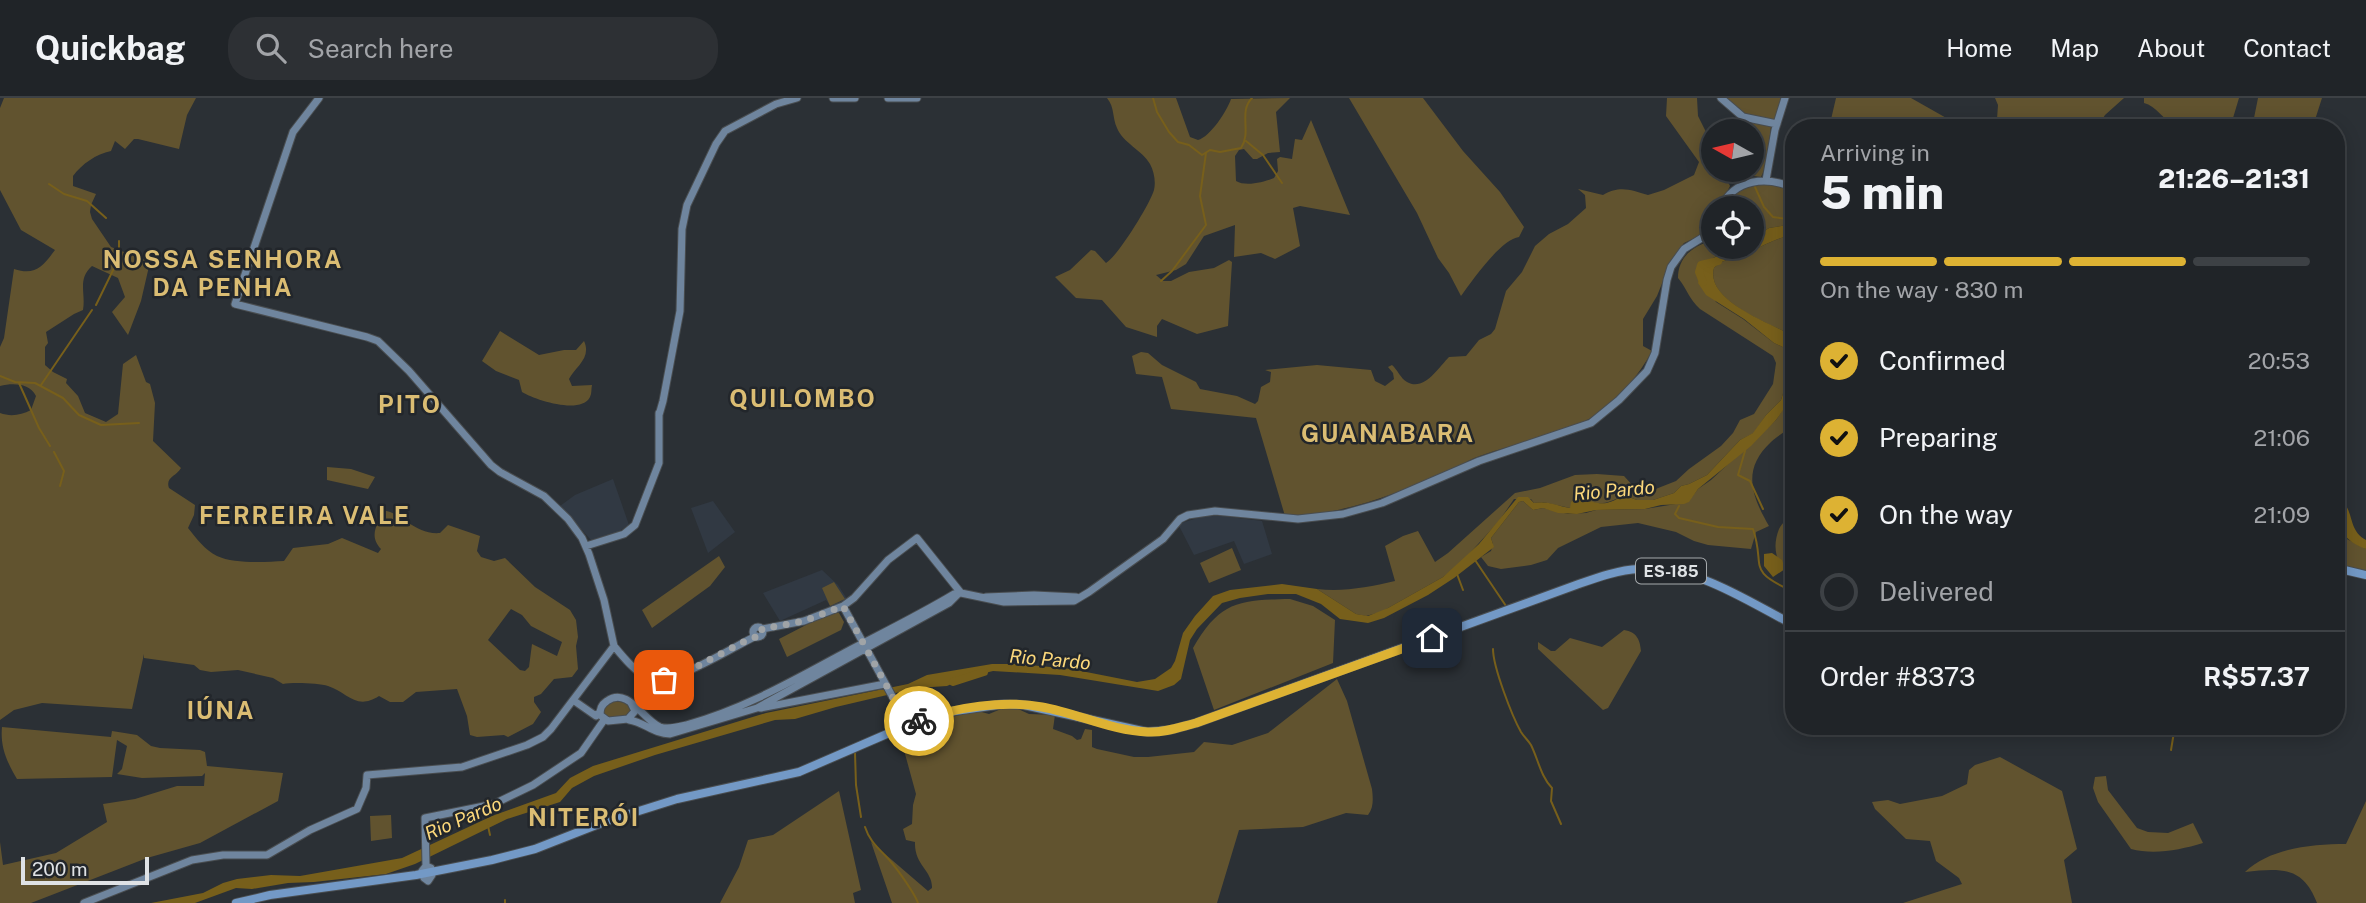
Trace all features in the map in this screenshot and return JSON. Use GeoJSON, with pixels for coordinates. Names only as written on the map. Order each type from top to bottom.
{"type":"FeatureCollection","features":[{"type":"Feature","properties":{"kind":"main road","name":"ES-185"},"geometry":{"type":"LineString","coordinates":[[904,721],[990,706],[1024,705],[1044,707],[1138,732],[1163,731],[1196,723],[1540,599],[1621,572],[1639,569],[1665,570],[1708,580],[1785,620]]}},
{"type":"Feature","properties":{"kind":"main road"},"geometry":{"type":"LineString","coordinates":[[2345,570],[2366,575]]}},
{"type":"Feature","properties":{"kind":"main road"},"geometry":{"type":"LineString","coordinates":[[236,903],[270,895],[402,877],[535,849],[604,822],[677,799],[794,774],[889,733],[904,721]]}},
{"type":"Feature","properties":{"kind":"street"},"geometry":{"type":"LineString","coordinates":[[319,98],[293,132],[235,304],[378,341],[431,393],[491,465],[544,496],[579,534],[586,546],[604,600],[614,646],[649,679],[664,680],[681,674],[755,634],[762,634],[762,629],[804,621],[843,606],[888,560],[917,538],[960,593]]}},
{"type":"Feature","properties":{"kind":"street"},"geometry":{"type":"LineString","coordinates":[[586,546],[624,534],[635,525],[659,464],[660,393],[680,300],[684,216],[720,138],[743,121],[776,104],[797,98]]}},
{"type":"Feature","properties":{"kind":"street"},"geometry":{"type":"LineString","coordinates":[[833,98],[856,98]]}},
{"type":"Feature","properties":{"kind":"street"},"geometry":{"type":"LineString","coordinates":[[888,98],[917,98]]}},
{"type":"Feature","properties":{"kind":"street"},"geometry":{"type":"LineString","coordinates":[[1721,98],[1743,117],[1777,124]]}},
{"type":"Feature","properties":{"kind":"street"},"geometry":{"type":"LineString","coordinates":[[1766,180],[1784,98]]}},
{"type":"Feature","properties":{"kind":"street"},"geometry":{"type":"LineString","coordinates":[[1728,196],[1739,187],[1756,180],[1785,185]]}},
{"type":"Feature","properties":{"kind":"street"},"geometry":{"type":"LineString","coordinates":[[757,708],[960,593],[1009,602],[1078,597],[1166,537],[1178,521],[1188,515],[1205,511],[1225,511],[1298,519],[1343,514],[1382,503],[1479,461],[1596,421],[1638,382],[1651,365],[1671,267],[1684,249],[1701,238]]}},
{"type":"Feature","properties":{"kind":"street"},"geometry":{"type":"LineString","coordinates":[[843,606],[904,721]]}},
{"type":"Feature","properties":{"kind":"street"},"geometry":{"type":"LineString","coordinates":[[84,903],[176,865],[223,855],[262,857],[272,853],[310,830],[357,809],[366,788],[365,778],[368,774],[462,767],[538,740],[551,729],[614,646]]}},
{"type":"Feature","properties":{"kind":"street"},"geometry":{"type":"LineString","coordinates":[[426,870],[425,818],[494,804],[533,785],[582,753],[602,716],[604,703],[613,698],[623,698],[632,703],[658,726],[683,726],[751,702],[864,646]]}},
{"type":"Feature","properties":{"kind":"street"},"geometry":{"type":"LineString","coordinates":[[573,700],[610,722],[628,719],[656,732],[670,734],[757,708],[886,686]]}},
{"type":"Feature","properties":{"kind":"street"},"geometry":{"type":"LineString","coordinates":[[628,719],[635,711],[632,703]]}},
{"type":"Feature","properties":{"kind":"shaded area"},"geometry":{"type":"Polygon","coordinates":[[[4,98],[196,98],[187,115],[179,149],[134,139],[125,149],[115,141],[111,151],[90,160],[73,176],[73,186],[96,194],[90,212],[111,247],[150,262],[141,301],[128,335],[112,312],[125,297],[118,278],[92,266],[83,281],[83,310],[46,332],[48,343],[45,347],[45,365],[67,379],[66,383],[78,396],[85,413],[106,422],[118,414],[123,364],[136,355],[146,382],[150,384],[155,403],[153,441],[181,468],[170,479],[169,488],[195,505],[188,528],[205,547],[224,559],[284,561],[293,548],[328,544],[342,538],[378,553],[381,549],[375,534],[383,510],[431,533],[440,533],[448,525],[480,536],[477,551],[481,557],[494,561],[505,558],[535,587],[570,610],[576,620],[578,669],[572,677],[554,679],[541,694],[534,697],[534,702],[541,712],[533,724],[508,737],[477,737],[470,735],[467,716],[457,689],[416,692],[403,702],[390,702],[379,696],[364,702],[324,685],[283,684],[273,678],[238,670],[211,672],[200,670],[194,665],[144,658],[144,654],[132,709],[42,703],[14,710],[0,720],[0,413],[16,415],[31,410],[36,396],[20,385],[0,386],[0,347],[4,338],[14,269],[28,271],[38,268],[55,250],[21,230],[0,190],[0,108],[4,98]],[[511,609],[488,640],[520,670],[525,671],[529,667],[532,644],[557,656],[562,642],[531,626],[522,615],[511,609]]]}},
{"type":"Feature","properties":{"kind":"shaded area"},"geometry":{"type":"Polygon","coordinates":[[[1107,98],[1176,98],[1190,137],[1198,140],[1218,123],[1231,99],[1290,98],[1276,112],[1280,152],[1253,159],[1244,149],[1239,150],[1235,156],[1236,181],[1250,184],[1274,178],[1278,171],[1277,159],[1292,159],[1295,139],[1302,140],[1311,120],[1350,215],[1300,206],[1293,208],[1300,246],[1275,259],[1261,253],[1234,257],[1235,225],[1204,236],[1186,264],[1176,270],[1156,275],[1163,281],[1171,281],[1189,272],[1214,268],[1229,260],[1232,262],[1228,326],[1197,334],[1162,319],[1157,326],[1157,337],[1126,327],[1102,300],[1076,298],[1055,277],[1070,270],[1091,250],[1106,263],[1133,229],[1154,190],[1150,164],[1120,133],[1107,98]]]}},
{"type":"Feature","properties":{"kind":"shaded area"},"geometry":{"type":"Polygon","coordinates":[[[1349,98],[1423,98],[1463,151],[1500,192],[1524,227],[1519,237],[1504,245],[1487,262],[1461,296],[1438,258],[1417,213],[1349,98]]]}},
{"type":"Feature","properties":{"kind":"shaded area"},"geometry":{"type":"Polygon","coordinates":[[[1667,98],[1697,98],[1701,122],[1701,182],[1728,182],[1730,186],[1725,196],[1701,196],[1701,235],[1684,243],[1671,261],[1657,296],[1643,319],[1643,346],[1652,351],[1647,360],[1621,393],[1584,422],[1477,457],[1432,478],[1371,501],[1329,512],[1285,516],[1256,418],[1171,409],[1162,377],[1136,374],[1132,356],[1141,352],[1148,353],[1162,365],[1196,382],[1200,389],[1237,396],[1255,404],[1261,387],[1270,382],[1271,372],[1265,370],[1317,365],[1371,370],[1375,381],[1385,386],[1394,379],[1388,367],[1392,365],[1407,382],[1419,384],[1436,372],[1449,357],[1466,356],[1479,340],[1491,334],[1495,329],[1506,291],[1522,272],[1535,246],[1586,208],[1585,195],[1578,189],[1603,195],[1620,189],[1648,195],[1694,175],[1699,162],[1666,116],[1667,98]]]}},
{"type":"Feature","properties":{"kind":"shaded area"},"geometry":{"type":"Polygon","coordinates":[[[1725,98],[1786,98],[1777,128],[1772,120],[1747,115],[1725,98]]]}},
{"type":"Feature","properties":{"kind":"shaded area"},"geometry":{"type":"Polygon","coordinates":[[[1836,98],[1911,98],[1948,119],[1831,119],[1836,98]]]}},
{"type":"Feature","properties":{"kind":"shaded area"},"geometry":{"type":"Polygon","coordinates":[[[1995,98],[2124,98],[2103,119],[1997,119],[1998,105],[1995,98]]]}},
{"type":"Feature","properties":{"kind":"shaded area"},"geometry":{"type":"Polygon","coordinates":[[[2144,98],[2239,98],[2233,119],[2166,119],[2144,103],[2144,98]]]}},
{"type":"Feature","properties":{"kind":"shaded area"},"geometry":{"type":"Polygon","coordinates":[[[2258,98],[2322,98],[2315,119],[2254,119],[2258,98]]]}},
{"type":"Feature","properties":{"kind":"shaded area"},"geometry":{"type":"Polygon","coordinates":[[[1764,123],[1771,127],[1764,170],[1764,123]]]}},
{"type":"Feature","properties":{"kind":"shaded area"},"geometry":{"type":"Polygon","coordinates":[[[1764,182],[1785,188],[1785,225],[1764,231],[1764,196],[1732,196],[1764,182]]]}},
{"type":"Feature","properties":{"kind":"shaded area"},"geometry":{"type":"Polygon","coordinates":[[[1785,225],[1785,237],[1764,245],[1764,231],[1785,225]]]}},
{"type":"Feature","properties":{"kind":"shaded area"},"geometry":{"type":"Polygon","coordinates":[[[1785,237],[1785,332],[1729,301],[1719,291],[1714,280],[1714,268],[1722,262],[1730,259],[1764,259],[1764,245],[1785,237]]]}},
{"type":"Feature","properties":{"kind":"shaded area"},"geometry":{"type":"Polygon","coordinates":[[[1701,245],[1701,259],[1712,259],[1700,273],[1716,302],[1785,348],[1785,387],[1781,400],[1766,415],[1754,433],[1740,440],[1707,475],[1681,486],[1674,493],[1653,500],[1637,500],[1624,495],[1604,503],[1581,499],[1570,508],[1543,502],[1534,503],[1531,499],[1514,499],[1499,521],[1459,565],[1381,612],[1366,616],[1356,614],[1317,589],[1347,589],[1395,581],[1385,546],[1418,531],[1435,562],[1515,493],[1540,488],[1575,475],[1597,474],[1624,476],[1635,488],[1648,492],[1676,481],[1721,446],[1740,420],[1754,414],[1773,384],[1776,363],[1773,356],[1700,309],[1693,301],[1678,278],[1684,258],[1701,245]]]}},
{"type":"Feature","properties":{"kind":"shaded area"},"geometry":{"type":"Polygon","coordinates":[[[1713,259],[1730,259],[1714,268],[1714,280],[1720,291],[1742,310],[1785,332],[1785,348],[1706,295],[1698,283],[1703,266],[1713,259]]]}},
{"type":"Feature","properties":{"kind":"shaded area"},"geometry":{"type":"Polygon","coordinates":[[[500,331],[539,355],[576,350],[584,341],[586,352],[569,379],[572,386],[592,385],[590,397],[577,405],[568,405],[547,402],[522,392],[519,380],[496,371],[482,361],[500,331]]]}},
{"type":"Feature","properties":{"kind":"shaded area"},"geometry":{"type":"Polygon","coordinates":[[[1785,387],[1785,407],[1776,420],[1751,446],[1698,489],[1689,502],[1645,509],[1596,510],[1577,514],[1558,513],[1543,508],[1533,510],[1523,501],[1519,502],[1491,538],[1494,547],[1428,595],[1384,618],[1368,623],[1340,619],[1321,604],[1296,594],[1268,594],[1222,603],[1190,640],[1181,679],[1158,691],[1060,675],[993,671],[947,686],[917,688],[795,719],[775,720],[655,755],[594,776],[572,788],[560,802],[507,819],[415,864],[386,874],[252,889],[236,888],[195,903],[151,903],[203,893],[237,879],[271,875],[300,876],[402,858],[492,816],[556,793],[570,778],[593,766],[766,713],[908,684],[927,675],[992,664],[1019,664],[1071,669],[1137,682],[1155,679],[1171,668],[1183,633],[1195,616],[1213,596],[1230,590],[1282,584],[1317,589],[1356,614],[1368,616],[1388,608],[1443,577],[1479,544],[1518,497],[1528,497],[1534,503],[1570,508],[1571,502],[1577,498],[1605,503],[1623,495],[1637,500],[1653,500],[1674,493],[1681,486],[1707,475],[1740,440],[1753,433],[1781,400],[1785,387]]]}},
{"type":"Feature","properties":{"kind":"shaded area"},"geometry":{"type":"Polygon","coordinates":[[[1785,406],[1785,432],[1762,452],[1753,472],[1754,493],[1769,526],[1756,532],[1751,549],[1708,545],[1676,532],[1638,523],[1601,527],[1558,548],[1547,560],[1531,565],[1501,569],[1488,566],[1481,557],[1491,551],[1491,538],[1519,502],[1523,501],[1533,510],[1543,508],[1568,514],[1596,510],[1645,509],[1688,502],[1698,489],[1776,420],[1785,406]]]}},
{"type":"Feature","properties":{"kind":"shaded area"},"geometry":{"type":"Polygon","coordinates":[[[327,467],[351,469],[375,477],[368,489],[327,480],[327,467]]]}},
{"type":"Feature","properties":{"kind":"shaded area"},"geometry":{"type":"Polygon","coordinates":[[[613,479],[629,525],[618,532],[591,540],[560,506],[575,495],[613,479]]]}},
{"type":"Feature","properties":{"kind":"shaded area"},"geometry":{"type":"Polygon","coordinates":[[[713,501],[735,532],[708,553],[691,508],[713,501]]]}},
{"type":"Feature","properties":{"kind":"shaded area"},"geometry":{"type":"Polygon","coordinates":[[[2345,505],[2356,530],[2366,540],[2366,549],[2350,541],[2345,535],[2345,505]]]}},
{"type":"Feature","properties":{"kind":"shaded area"},"geometry":{"type":"Polygon","coordinates":[[[1204,516],[1262,521],[1272,554],[1244,564],[1234,541],[1194,555],[1178,524],[1204,516]]]}},
{"type":"Feature","properties":{"kind":"shaded area"},"geometry":{"type":"Polygon","coordinates":[[[1785,522],[1785,571],[1776,550],[1780,527],[1785,522]]]}},
{"type":"Feature","properties":{"kind":"shaded area"},"geometry":{"type":"Polygon","coordinates":[[[2345,538],[2366,549],[2366,571],[2345,566],[2345,538]]]}},
{"type":"Feature","properties":{"kind":"shaded area"},"geometry":{"type":"Polygon","coordinates":[[[1232,548],[1241,570],[1209,583],[1200,563],[1232,548]]]}},
{"type":"Feature","properties":{"kind":"shaded area"},"geometry":{"type":"Polygon","coordinates":[[[1772,553],[1782,560],[1785,569],[1773,577],[1764,566],[1764,554],[1772,553]]]}},
{"type":"Feature","properties":{"kind":"shaded area"},"geometry":{"type":"Polygon","coordinates":[[[719,556],[725,567],[710,586],[652,628],[642,610],[719,556]]]}},
{"type":"Feature","properties":{"kind":"shaded area"},"geometry":{"type":"Polygon","coordinates":[[[822,570],[838,585],[847,599],[831,607],[826,600],[780,621],[763,593],[822,570]]]}},
{"type":"Feature","properties":{"kind":"shaded area"},"geometry":{"type":"Polygon","coordinates":[[[834,582],[845,599],[830,606],[822,588],[834,582]]]}},
{"type":"Feature","properties":{"kind":"shaded area"},"geometry":{"type":"Polygon","coordinates":[[[1290,599],[1313,606],[1335,620],[1333,663],[1214,710],[1193,648],[1203,632],[1222,612],[1232,606],[1257,600],[1290,599]]]}},
{"type":"Feature","properties":{"kind":"shaded area"},"geometry":{"type":"Polygon","coordinates":[[[833,611],[839,613],[844,622],[841,630],[787,657],[779,639],[833,611]]]}},
{"type":"Feature","properties":{"kind":"shaded area"},"geometry":{"type":"Polygon","coordinates":[[[1624,630],[1637,637],[1641,651],[1608,708],[1603,710],[1538,649],[1538,642],[1555,651],[1570,638],[1602,647],[1624,630]]]}},
{"type":"Feature","properties":{"kind":"shaded area"},"geometry":{"type":"Polygon","coordinates":[[[1337,679],[1347,701],[1372,789],[1373,802],[1370,812],[1368,815],[1346,813],[1303,827],[1239,830],[1217,903],[892,903],[871,842],[928,891],[932,888],[930,877],[917,856],[915,842],[906,840],[903,829],[912,824],[916,794],[899,732],[936,717],[951,717],[978,711],[989,714],[1014,707],[1029,714],[1055,715],[1053,729],[1077,740],[1081,739],[1085,729],[1092,730],[1092,747],[1097,749],[1134,757],[1194,752],[1204,742],[1232,745],[1268,733],[1337,679]]]}},
{"type":"Feature","properties":{"kind":"shaded area"},"geometry":{"type":"Polygon","coordinates":[[[614,701],[627,703],[631,711],[629,715],[610,718],[603,714],[605,707],[614,701]]]}},
{"type":"Feature","properties":{"kind":"shaded area"},"geometry":{"type":"Polygon","coordinates":[[[2,727],[111,737],[112,731],[137,735],[151,746],[160,748],[200,750],[205,752],[207,766],[283,773],[278,801],[200,843],[147,858],[31,903],[0,903],[0,842],[3,865],[56,853],[107,822],[103,804],[135,799],[177,786],[204,786],[205,773],[202,776],[142,778],[117,774],[122,769],[127,746],[117,740],[112,777],[17,779],[5,754],[2,727]]]}},
{"type":"Feature","properties":{"kind":"shaded area"},"geometry":{"type":"Polygon","coordinates":[[[2000,757],[2062,791],[2077,849],[2064,860],[2072,903],[1903,903],[1962,884],[1959,878],[1936,861],[1930,841],[1906,839],[1875,809],[1872,802],[1888,800],[1900,804],[1942,796],[1967,784],[1969,770],[1975,765],[2000,757]]]}},
{"type":"Feature","properties":{"kind":"shaded area"},"geometry":{"type":"Polygon","coordinates":[[[2106,776],[2108,790],[2137,828],[2148,832],[2168,833],[2193,823],[2203,843],[2167,851],[2131,849],[2098,802],[2093,788],[2095,777],[2106,776]]]}},
{"type":"Feature","properties":{"kind":"shaded area"},"geometry":{"type":"Polygon","coordinates":[[[839,791],[861,890],[853,893],[855,903],[720,903],[739,867],[748,840],[773,835],[839,791]]]}},
{"type":"Feature","properties":{"kind":"shaded area"},"geometry":{"type":"Polygon","coordinates":[[[2366,801],[2366,903],[2317,903],[2305,882],[2289,872],[2245,872],[2267,857],[2292,849],[2346,844],[2366,801]]]}},
{"type":"Feature","properties":{"kind":"shaded area"},"geometry":{"type":"Polygon","coordinates":[[[391,815],[392,838],[371,841],[370,816],[391,815]]]}},
{"type":"Feature","properties":{"kind":"waterway"},"geometry":{"type":"LineString","coordinates":[[1153,98],[1157,112],[1169,132],[1178,142],[1189,145],[1202,155],[1210,150],[1220,152],[1241,148],[1245,135],[1246,109],[1252,98]]}},
{"type":"Feature","properties":{"kind":"waterway"},"geometry":{"type":"LineString","coordinates":[[1246,141],[1263,155],[1282,183]]}},
{"type":"Feature","properties":{"kind":"waterway"},"geometry":{"type":"LineString","coordinates":[[1161,281],[1172,271],[1206,225],[1200,196],[1206,153]]}},
{"type":"Feature","properties":{"kind":"waterway"},"geometry":{"type":"LineString","coordinates":[[49,184],[64,194],[87,201],[106,218]]}},
{"type":"Feature","properties":{"kind":"waterway"},"geometry":{"type":"LineString","coordinates":[[1755,187],[1764,207],[1773,217],[1785,219]]}},
{"type":"Feature","properties":{"kind":"waterway"},"geometry":{"type":"LineString","coordinates":[[96,305],[119,258],[119,241]]}},
{"type":"Feature","properties":{"kind":"waterway","name":"Rio Pardo"},"geometry":{"type":"LineString","coordinates":[[1703,282],[1699,272],[1701,265],[1718,261]]}},
{"type":"Feature","properties":{"kind":"waterway"},"geometry":{"type":"LineString","coordinates":[[41,385],[92,310]]}},
{"type":"Feature","properties":{"kind":"waterway"},"geometry":{"type":"LineString","coordinates":[[0,376],[15,382],[35,383],[63,398],[79,415],[101,425],[139,423]]}},
{"type":"Feature","properties":{"kind":"waterway"},"geometry":{"type":"LineString","coordinates":[[19,383],[50,446]]}},
{"type":"Feature","properties":{"kind":"waterway"},"geometry":{"type":"LineString","coordinates":[[1745,451],[1738,475],[1750,481],[1763,509]]}},
{"type":"Feature","properties":{"kind":"waterway"},"geometry":{"type":"LineString","coordinates":[[54,452],[64,471],[60,486]]}},
{"type":"Feature","properties":{"kind":"waterway"},"geometry":{"type":"LineString","coordinates":[[1679,506],[1675,514],[1679,518],[1718,527],[1753,529],[1762,572],[1785,588]]}},
{"type":"Feature","properties":{"kind":"waterway"},"geometry":{"type":"LineString","coordinates":[[1475,560],[1506,606]]}},
{"type":"Feature","properties":{"kind":"waterway"},"geometry":{"type":"LineString","coordinates":[[1457,574],[1463,590]]}},
{"type":"Feature","properties":{"kind":"waterway"},"geometry":{"type":"LineString","coordinates":[[1493,649],[1508,703],[1552,788],[1551,801],[1561,824]]}},
{"type":"Feature","properties":{"kind":"waterway","name":"Rio Pardo"},"geometry":{"type":"LineString","coordinates":[[953,682],[984,672]]}},
{"type":"Feature","properties":{"kind":"waterway"},"geometry":{"type":"LineString","coordinates":[[2171,750],[2174,735]]}},
{"type":"Feature","properties":{"kind":"waterway"},"geometry":{"type":"LineString","coordinates":[[855,753],[861,817]]}},
{"type":"Feature","properties":{"kind":"waterway"},"geometry":{"type":"LineString","coordinates":[[488,826],[490,835]]}},
{"type":"Feature","properties":{"kind":"waterway"},"geometry":{"type":"LineString","coordinates":[[865,827],[918,903]]}},
{"type":"Feature","properties":{"kind":"way so far"},"geometry":{"type":"LineString","coordinates":[[664,680],[690,670],[751,638],[761,636],[762,629],[804,621],[843,606],[897,705],[899,724],[903,727],[919,721]]}},
{"type":"Feature","properties":{"kind":"district","name":"NOSSA SENHORA DA PENHA"},"geometry":{"type":"Point","coordinates":[223,273]}},
{"type":"Feature","properties":{"kind":"district","name":"QUILOMBO"},"geometry":{"type":"Point","coordinates":[803,398]}},
{"type":"Feature","properties":{"kind":"district","name":"PITO"},"geometry":{"type":"Point","coordinates":[410,404]}},
{"type":"Feature","properties":{"kind":"district","name":"GUANABARA"},"geometry":{"type":"Point","coordinates":[1388,433]}},
{"type":"Feature","properties":{"kind":"district","name":"FERREIRA VALE"},"geometry":{"type":"Point","coordinates":[305,515]}},
{"type":"Feature","properties":{"kind":"district","name":"IÚNA"},"geometry":{"type":"Point","coordinates":[221,710]}},
{"type":"Feature","properties":{"kind":"district","name":"NITERÓI"},"geometry":{"type":"Point","coordinates":[584,817]}},
{"type":"Feature","properties":{"kind":"route"},"geometry":{"type":"LineString","coordinates":[[919,721],[955,711],[1015,704],[1044,707],[1138,732],[1163,731],[1196,723],[1432,638]]}}]}
